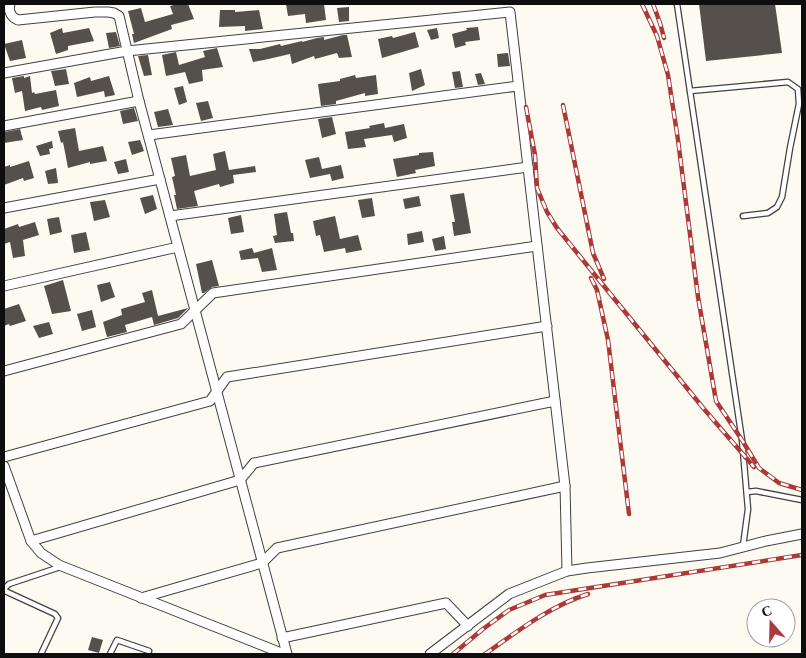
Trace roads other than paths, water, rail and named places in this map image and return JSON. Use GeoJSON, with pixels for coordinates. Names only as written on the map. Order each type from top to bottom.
{"type":"FeatureCollection","features":[{"type":"Feature","properties":{"kind":"street"},"geometry":{"type":"LineString","coordinates":[[10,4],[9,11],[13,18],[18,20],[95,12],[108,12],[119,16],[139,102],[285,654]]}},
{"type":"Feature","properties":{"kind":"street"},"geometry":{"type":"LineString","coordinates":[[4,73],[128,51],[510,12],[565,486],[567,571]]}},
{"type":"Feature","properties":{"kind":"street"},"geometry":{"type":"LineString","coordinates":[[149,135],[518,86]]}},
{"type":"Feature","properties":{"kind":"street"},"geometry":{"type":"LineString","coordinates":[[4,126],[139,102]]}},
{"type":"Feature","properties":{"kind":"street"},"geometry":{"type":"LineString","coordinates":[[170,216],[528,167]]}},
{"type":"Feature","properties":{"kind":"street"},"geometry":{"type":"LineString","coordinates":[[4,208],[160,179]]}},
{"type":"Feature","properties":{"kind":"street"},"geometry":{"type":"LineString","coordinates":[[4,371],[181,324],[213,293],[537,246]]}},
{"type":"Feature","properties":{"kind":"street"},"geometry":{"type":"LineString","coordinates":[[4,286],[178,247]]}},
{"type":"Feature","properties":{"kind":"street"},"geometry":{"type":"LineString","coordinates":[[4,457],[210,401],[227,377],[546,326]]}},
{"type":"Feature","properties":{"kind":"street"},"geometry":{"type":"LineString","coordinates":[[31,540],[240,480],[254,463],[555,401]]}},
{"type":"Feature","properties":{"kind":"street"},"geometry":{"type":"LineString","coordinates":[[4,466],[31,540],[41,553],[59,565],[285,654]]}},
{"type":"Feature","properties":{"kind":"street"},"geometry":{"type":"LineString","coordinates":[[141,598],[262,563],[277,548],[565,486]]}},
{"type":"Feature","properties":{"kind":"street"},"geometry":{"type":"LineString","coordinates":[[430,654],[509,594],[567,571],[720,553],[802,534]]}},
{"type":"Feature","properties":{"kind":"street"},"geometry":{"type":"LineString","coordinates":[[282,638],[446,603],[468,626]]}},
{"type":"Feature","properties":{"kind":"lane"},"geometry":{"type":"LineString","coordinates":[[677,4],[742,440],[748,509],[743,547]]}},
{"type":"Feature","properties":{"kind":"lane"},"geometry":{"type":"LineString","coordinates":[[690,92],[788,82],[798,89],[799,104],[782,196],[777,208],[768,213],[743,216]]}},
{"type":"Feature","properties":{"kind":"lane"},"geometry":{"type":"LineString","coordinates":[[747,492],[756,491],[802,500]]}},
{"type":"Feature","properties":{"kind":"lane"},"geometry":{"type":"LineString","coordinates":[[41,654],[58,618],[54,614],[5,591],[5,588],[9,584],[56,568],[59,565]]}},
{"type":"Feature","properties":{"kind":"lane"},"geometry":{"type":"LineString","coordinates":[[110,654],[117,640],[149,651]]}},
{"type":"Feature","properties":{"kind":"railway"},"geometry":{"type":"LineString","coordinates":[[642,4],[657,36],[668,75],[698,297],[716,401],[759,468],[779,483],[802,490]]}},
{"type":"Feature","properties":{"kind":"railway"},"geometry":{"type":"LineString","coordinates":[[653,4],[664,38]]}},
{"type":"Feature","properties":{"kind":"railway"},"geometry":{"type":"LineString","coordinates":[[563,105],[593,253],[604,279]]}},
{"type":"Feature","properties":{"kind":"railway"},"geometry":{"type":"LineString","coordinates":[[526,107],[535,155],[537,188],[547,212],[557,228],[704,409],[754,467]]}},
{"type":"Feature","properties":{"kind":"railway"},"geometry":{"type":"LineString","coordinates":[[591,278],[597,290],[608,340],[629,514]]}},
{"type":"Feature","properties":{"kind":"railway"},"geometry":{"type":"LineString","coordinates":[[453,654],[509,610],[545,595],[802,555]]}},
{"type":"Feature","properties":{"kind":"railway"},"geometry":{"type":"LineString","coordinates":[[485,654],[547,612],[588,594]]}}]}
